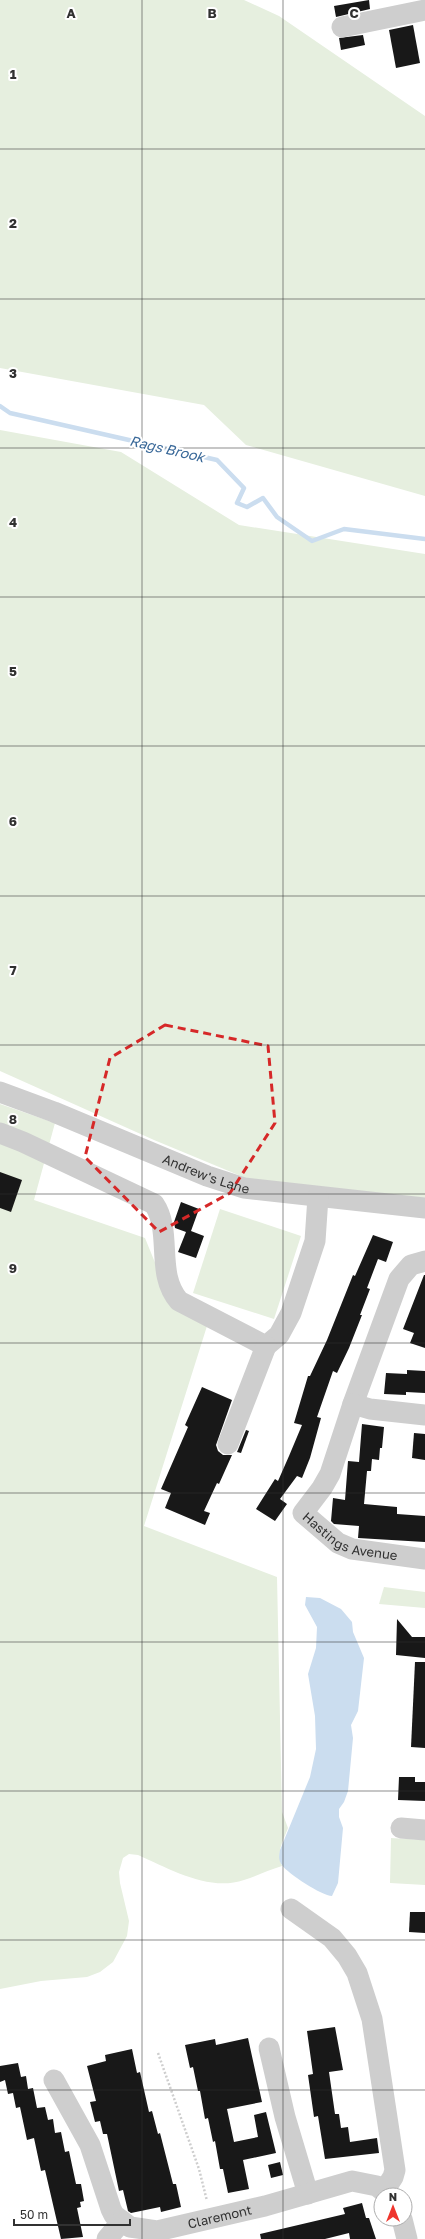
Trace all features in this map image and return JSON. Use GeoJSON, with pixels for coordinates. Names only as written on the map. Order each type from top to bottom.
{"type":"FeatureCollection","features":[{"type":"Feature","properties":{"kind":"street"},"geometry":{"type":"LineString","coordinates":[[342,26],[425,10]]}},
{"type":"Feature","properties":{"kind":"street","name":"Andrew's Lane"},"geometry":{"type":"LineString","coordinates":[[0,1092],[54,1112],[207,1176],[244,1188],[425,1208]]}},
{"type":"Feature","properties":{"kind":"street"},"geometry":{"type":"LineString","coordinates":[[0,1133],[66,1161],[154,1204],[160,1213],[165,1265],[174,1296],[179,1301],[266,1346]]}},
{"type":"Feature","properties":{"kind":"street"},"geometry":{"type":"LineString","coordinates":[[228,1444],[266,1346],[279,1335],[291,1313],[315,1241],[318,1197]]}},
{"type":"Feature","properties":{"kind":"street","name":"Hastings Avenue"},"geometry":{"type":"LineString","coordinates":[[425,1261],[411,1265],[399,1279],[352,1404],[330,1474],[322,1488],[303,1513],[338,1543],[352,1549],[425,1559]]}},
{"type":"Feature","properties":{"kind":"street"},"geometry":{"type":"LineString","coordinates":[[352,1404],[370,1409],[425,1415]]}},
{"type":"Feature","properties":{"kind":"street"},"geometry":{"type":"LineString","coordinates":[[401,1828],[425,1830]]}},
{"type":"Feature","properties":{"kind":"street"},"geometry":{"type":"LineString","coordinates":[[291,1909],[332,1938],[347,1956],[357,1972],[370,2012],[395,2170],[389,2187]]}},
{"type":"Feature","properties":{"kind":"street"},"geometry":{"type":"LineString","coordinates":[[269,2048],[285,2117],[308,2194]]}},
{"type":"Feature","properties":{"kind":"street","name":"Claremont"},"geometry":{"type":"LineString","coordinates":[[54,2080],[92,2150],[111,2209],[122,2221],[137,2229],[153,2231],[211,2219],[352,2181],[370,2184],[375,2187]]}},
{"type":"Feature","properties":{"kind":"street"},"geometry":{"type":"LineString","coordinates":[[107,2239],[122,2221]]}},
{"type":"Feature","properties":{"kind":"street"},"geometry":{"type":"LineString","coordinates":[[404,2227],[407,2239]]}},
{"type":"Feature","properties":{"kind":"path"},"geometry":{"type":"LineString","coordinates":[[158,2053],[199,2169],[211,2219]]}},
{"type":"Feature","properties":{"kind":"highlighted area"},"geometry":{"type":"Polygon","coordinates":[[[165,1025],[268,1046],[275,1123],[230,1193],[159,1232],[85,1157],[110,1058],[165,1025]]]}},
{"type":"Feature","properties":{"kind":"green space"},"geometry":{"type":"Polygon","coordinates":[[[0,0],[244,0],[279,16],[425,116],[425,496],[246,445],[204,405],[0,368],[0,0]]]}},
{"type":"Feature","properties":{"kind":"green space"},"geometry":{"type":"Polygon","coordinates":[[[0,430],[121,452],[239,525],[425,554],[425,1200],[248,1179],[154,1140],[0,1071],[0,430]]]}},
{"type":"Feature","properties":{"kind":"green space"},"geometry":{"type":"Polygon","coordinates":[[[0,1104],[55,1123],[34,1200],[145,1238],[171,1302],[207,1326],[144,1526],[277,1577],[282,1812],[288,1828],[280,1851],[280,1861],[282,1866],[244,1880],[231,1883],[204,1881],[176,1872],[138,1855],[129,1854],[123,1858],[119,1872],[120,1883],[129,1921],[127,1936],[113,1962],[100,1972],[87,1977],[41,1981],[0,1989],[0,1104]]]}},
{"type":"Feature","properties":{"kind":"green space"},"geometry":{"type":"Polygon","coordinates":[[[220,1209],[301,1236],[274,1319],[193,1293],[220,1209]]]}},
{"type":"Feature","properties":{"kind":"green space"},"geometry":{"type":"Polygon","coordinates":[[[384,1587],[425,1592],[425,1608],[379,1604],[384,1587]]]}},
{"type":"Feature","properties":{"kind":"green space"},"geometry":{"type":"Polygon","coordinates":[[[391,1838],[425,1840],[425,1885],[390,1883],[391,1838]]]}},
{"type":"Feature","properties":{"kind":"water"},"geometry":{"type":"Polygon","coordinates":[[[306,1597],[320,1598],[341,1609],[352,1622],[353,1632],[364,1658],[358,1711],[351,1725],[353,1738],[348,1791],[344,1802],[339,1809],[339,1817],[343,1828],[338,1883],[332,1896],[313,1888],[297,1878],[285,1869],[279,1858],[280,1850],[310,1777],[316,1749],[315,1716],[308,1674],[316,1648],[317,1627],[305,1605],[306,1597]]]}},
{"type":"Feature","properties":{"kind":"building"},"geometry":{"type":"Polygon","coordinates":[[[369,0],[370,9],[336,17],[334,6],[369,0]]]}},
{"type":"Feature","properties":{"kind":"building"},"geometry":{"type":"Polygon","coordinates":[[[413,25],[420,63],[396,68],[389,30],[413,25]]]}},
{"type":"Feature","properties":{"kind":"building"},"geometry":{"type":"Polygon","coordinates":[[[363,35],[365,45],[341,50],[339,38],[363,35]]]}},
{"type":"Feature","properties":{"kind":"building"},"geometry":{"type":"Polygon","coordinates":[[[0,1172],[22,1180],[11,1212],[0,1208],[0,1172]]]}},
{"type":"Feature","properties":{"kind":"building"},"geometry":{"type":"Polygon","coordinates":[[[181,1202],[199,1209],[191,1231],[204,1236],[196,1258],[178,1252],[186,1232],[175,1228],[174,1222],[181,1202]]]}},
{"type":"Feature","properties":{"kind":"building"},"geometry":{"type":"Polygon","coordinates":[[[373,1235],[393,1242],[386,1262],[378,1259],[367,1288],[370,1289],[360,1315],[362,1315],[349,1348],[337,1373],[333,1371],[317,1417],[321,1418],[310,1458],[302,1478],[297,1476],[280,1499],[287,1504],[275,1521],[256,1509],[275,1479],[278,1481],[289,1456],[302,1425],[294,1423],[308,1376],[310,1376],[327,1340],[353,1275],[355,1276],[373,1235]]]}},
{"type":"Feature","properties":{"kind":"building"},"geometry":{"type":"Polygon","coordinates":[[[424,1275],[425,1348],[410,1343],[414,1333],[403,1329],[424,1275]]]}},
{"type":"Feature","properties":{"kind":"building"},"geometry":{"type":"Polygon","coordinates":[[[407,1370],[425,1371],[425,1393],[406,1392],[406,1395],[384,1394],[386,1373],[407,1374],[407,1370]]]}},
{"type":"Feature","properties":{"kind":"building"},"geometry":{"type":"Polygon","coordinates":[[[202,1387],[232,1400],[216,1445],[218,1451],[223,1455],[232,1455],[219,1484],[217,1483],[204,1511],[210,1513],[205,1525],[165,1508],[171,1493],[161,1489],[188,1427],[185,1425],[202,1387]]]}},
{"type":"Feature","properties":{"kind":"building"},"geometry":{"type":"Polygon","coordinates":[[[362,1424],[384,1427],[379,1460],[372,1459],[371,1471],[367,1471],[364,1504],[397,1507],[397,1514],[425,1516],[425,1542],[358,1538],[359,1526],[334,1524],[331,1521],[333,1498],[345,1500],[348,1461],[359,1462],[362,1424]]]}},
{"type":"Feature","properties":{"kind":"building"},"geometry":{"type":"Polygon","coordinates":[[[246,1430],[249,1431],[241,1453],[237,1452],[246,1430]]]}},
{"type":"Feature","properties":{"kind":"building"},"geometry":{"type":"Polygon","coordinates":[[[414,1433],[425,1434],[425,1460],[412,1458],[414,1433]]]}},
{"type":"Feature","properties":{"kind":"building"},"geometry":{"type":"Polygon","coordinates":[[[397,1619],[412,1637],[425,1637],[425,1658],[396,1655],[397,1619]]]}},
{"type":"Feature","properties":{"kind":"building"},"geometry":{"type":"Polygon","coordinates":[[[415,1662],[425,1662],[425,1748],[411,1747],[415,1662]]]}},
{"type":"Feature","properties":{"kind":"building"},"geometry":{"type":"Polygon","coordinates":[[[399,1777],[415,1777],[415,1782],[425,1782],[425,1801],[398,1800],[399,1777]]]}},
{"type":"Feature","properties":{"kind":"building"},"geometry":{"type":"Polygon","coordinates":[[[410,1912],[425,1912],[425,1933],[409,1932],[410,1912]]]}},
{"type":"Feature","properties":{"kind":"building"},"geometry":{"type":"Polygon","coordinates":[[[335,2027],[343,2070],[329,2072],[335,2114],[339,2114],[341,2128],[348,2127],[350,2142],[377,2138],[379,2153],[325,2159],[318,2116],[314,2117],[308,2075],[313,2074],[307,2031],[335,2027]]]}},
{"type":"Feature","properties":{"kind":"building"},"geometry":{"type":"Polygon","coordinates":[[[248,2038],[262,2102],[227,2109],[234,2142],[258,2137],[254,2115],[266,2112],[276,2153],[243,2160],[249,2189],[228,2193],[223,2169],[220,2169],[215,2141],[213,2142],[208,2118],[205,2119],[200,2091],[198,2091],[193,2067],[190,2068],[185,2045],[215,2039],[216,2045],[248,2038]]]}},
{"type":"Feature","properties":{"kind":"building"},"geometry":{"type":"Polygon","coordinates":[[[132,2049],[137,2073],[140,2072],[149,2112],[152,2111],[158,2134],[160,2133],[173,2184],[176,2184],[181,2207],[161,2212],[160,2207],[131,2213],[128,2211],[123,2190],[119,2191],[107,2134],[103,2134],[100,2121],[95,2122],[90,2102],[96,2101],[87,2066],[106,2061],[105,2055],[132,2049]]]}},
{"type":"Feature","properties":{"kind":"building"},"geometry":{"type":"Polygon","coordinates":[[[18,2063],[21,2077],[26,2076],[28,2089],[33,2088],[37,2108],[45,2107],[48,2120],[53,2119],[55,2133],[61,2132],[65,2152],[69,2151],[76,2184],[81,2184],[84,2201],[80,2202],[81,2207],[77,2208],[83,2237],[61,2239],[45,2170],[41,2171],[34,2138],[27,2140],[20,2107],[16,2108],[13,2093],[8,2094],[5,2080],[0,2082],[0,2066],[18,2063]]]}},
{"type":"Feature","properties":{"kind":"building"},"geometry":{"type":"Polygon","coordinates":[[[280,2162],[283,2175],[271,2178],[268,2165],[280,2162]]]}},
{"type":"Feature","properties":{"kind":"building"},"geometry":{"type":"Polygon","coordinates":[[[362,2203],[366,2218],[369,2218],[376,2239],[350,2239],[349,2233],[325,2239],[261,2239],[260,2234],[345,2214],[343,2208],[362,2203]]]}},
{"type":"Feature","properties":{"kind":"waterway","name":"Rags Brook"},"geometry":{"type":"LineString","coordinates":[[0,406],[10,413],[217,460],[244,488],[237,503],[247,507],[263,498],[277,517],[312,541],[344,529],[425,539]]}}]}
